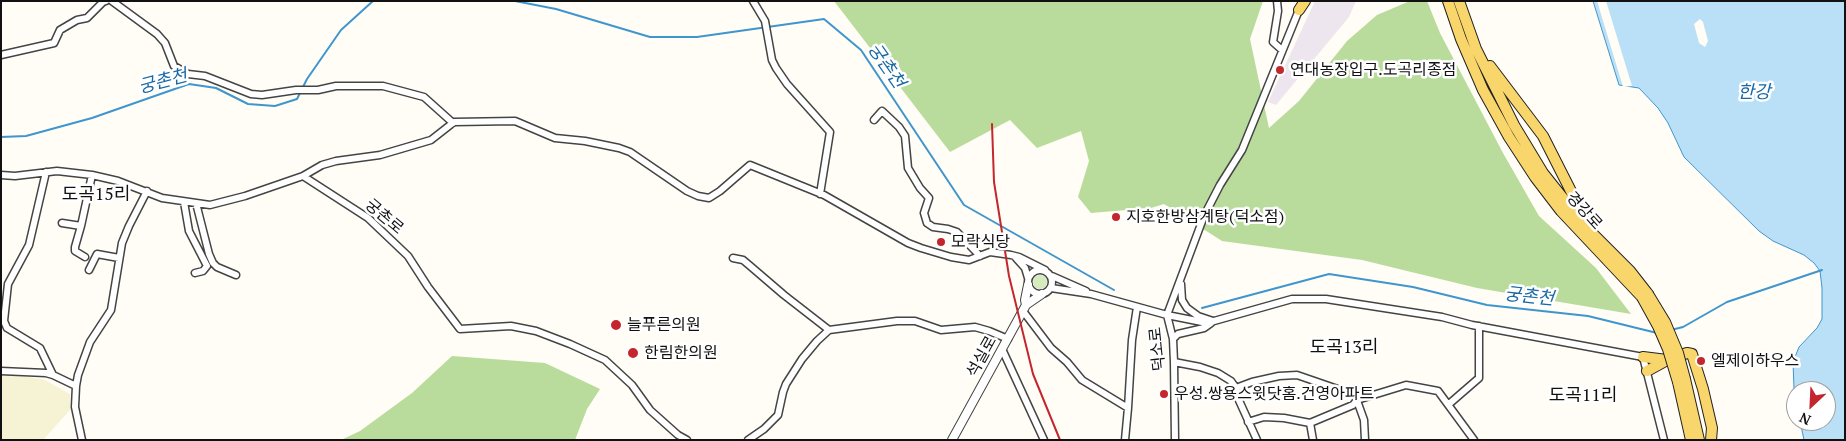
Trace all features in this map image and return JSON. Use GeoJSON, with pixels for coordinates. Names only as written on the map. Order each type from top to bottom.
{"type":"FeatureCollection","features":[{"type":"Feature","properties":{"kind":"main road","name":"경강로"},"geometry":{"type":"LineString","coordinates":[[1448,1],[1461,39],[1483,90],[1535,177],[1561,211],[1645,296]]}},
{"type":"Feature","properties":{"kind":"main road","name":"경강로"},"geometry":{"type":"LineString","coordinates":[[1459,1],[1476,49],[1514,125],[1543,173],[1586,227],[1630,271],[1645,296],[1665,322],[1678,353],[1691,440]]}},
{"type":"Feature","properties":{"kind":"main road"},"geometry":{"type":"LineString","coordinates":[[1476,49],[1543,136],[1580,209],[1586,227]]}},
{"type":"Feature","properties":{"kind":"main road"},"geometry":{"type":"LineString","coordinates":[[1647,371],[1667,360],[1687,353],[1692,354],[1712,428],[1711,440]]}},
{"type":"Feature","properties":{"kind":"main road"},"geometry":{"type":"LineString","coordinates":[[1643,357],[1667,360]]}},
{"type":"Feature","properties":{"kind":"main road","name":"경강로"},"geometry":{"type":"LineString","coordinates":[[1681,381],[1699,440]]}},
{"type":"Feature","properties":{"kind":"street"},"geometry":{"type":"LineString","coordinates":[[1,55],[54,43],[60,30],[77,20],[87,18],[106,1]]}},
{"type":"Feature","properties":{"kind":"street"},"geometry":{"type":"LineString","coordinates":[[112,1],[157,34],[165,43],[174,66],[181,71],[213,78],[251,94],[262,95],[296,90],[318,90],[336,86],[384,86],[424,96],[453,123]]}},
{"type":"Feature","properties":{"kind":"street"},"geometry":{"type":"LineString","coordinates":[[753,1],[765,23],[772,60],[776,68],[787,84],[830,132],[820,194]]}},
{"type":"Feature","properties":{"kind":"street"},"geometry":{"type":"LineString","coordinates":[[1277,1],[1278,11],[1273,42],[1282,50]]}},
{"type":"Feature","properties":{"kind":"street"},"geometry":{"type":"LineString","coordinates":[[1168,315],[1204,216],[1220,185],[1242,150],[1302,4]]}},
{"type":"Feature","properties":{"kind":"street"},"geometry":{"type":"LineString","coordinates":[[874,120],[882,111],[899,127],[905,136],[908,168],[920,188],[929,198],[924,213],[928,223],[933,227],[957,232],[980,256]]}},
{"type":"Feature","properties":{"kind":"street"},"geometry":{"type":"LineString","coordinates":[[1,175],[15,176],[57,171],[92,175],[118,181],[162,198],[210,205],[245,196],[303,176],[322,165],[336,161],[380,155],[430,140],[453,123],[515,121],[555,138],[585,141],[630,152],[687,191],[698,196],[709,198],[720,192],[750,165],[820,194],[908,243],[921,248],[969,260],[990,252],[1019,257],[1045,270],[1052,276],[1091,294]]}},
{"type":"Feature","properties":{"kind":"street"},"geometry":{"type":"LineString","coordinates":[[46,172],[29,245],[8,284],[4,321],[7,328],[40,348],[53,375]]}},
{"type":"Feature","properties":{"kind":"street"},"geometry":{"type":"LineString","coordinates":[[85,257],[75,251],[75,247],[82,226],[92,175]]}},
{"type":"Feature","properties":{"kind":"street","name":"궁촌로"},"geometry":{"type":"LineString","coordinates":[[303,176],[368,218],[408,256],[428,287],[460,328],[511,326],[536,331],[606,360],[632,385],[650,410],[678,435],[687,440]]}},
{"type":"Feature","properties":{"kind":"street"},"geometry":{"type":"LineString","coordinates":[[82,440],[76,417],[76,386],[90,342],[111,310],[119,258],[129,226],[146,191]]}},
{"type":"Feature","properties":{"kind":"street"},"geometry":{"type":"LineString","coordinates":[[184,202],[189,231],[207,266],[203,271],[195,273]]}},
{"type":"Feature","properties":{"kind":"street"},"geometry":{"type":"LineString","coordinates":[[196,203],[213,263],[217,267],[236,275]]}},
{"type":"Feature","properties":{"kind":"street"},"geometry":{"type":"LineString","coordinates":[[62,223],[82,226]]}},
{"type":"Feature","properties":{"kind":"street"},"geometry":{"type":"LineString","coordinates":[[89,270],[96,254],[119,258]]}},
{"type":"Feature","properties":{"kind":"street"},"geometry":{"type":"LineString","coordinates":[[1011,255],[1020,260],[1034,292],[1042,294]]}},
{"type":"Feature","properties":{"kind":"street"},"geometry":{"type":"LineString","coordinates":[[733,258],[743,260],[750,265],[784,295],[829,330]]}},
{"type":"Feature","properties":{"kind":"street"},"geometry":{"type":"LineString","coordinates":[[1045,270],[1037,270],[1030,274],[1024,308],[1051,348],[1067,362],[1082,380],[1128,408]]}},
{"type":"Feature","properties":{"kind":"street"},"geometry":{"type":"LineString","coordinates":[[1052,276],[1051,288],[1091,294],[1168,315],[1207,323],[1292,299],[1326,299],[1442,317],[1479,326],[1643,357],[1664,440]]}},
{"type":"Feature","properties":{"kind":"street"},"geometry":{"type":"LineString","coordinates":[[1181,278],[1182,300],[1187,308],[1198,316],[1214,321]]}},
{"type":"Feature","properties":{"kind":"street","name":"석실로"},"geometry":{"type":"LineString","coordinates":[[952,440],[1024,308],[1051,288]]}},
{"type":"Feature","properties":{"kind":"street"},"geometry":{"type":"LineString","coordinates":[[1125,440],[1132,340],[1137,307]]}},
{"type":"Feature","properties":{"kind":"street","name":"덕소로"},"geometry":{"type":"LineString","coordinates":[[1168,315],[1174,362],[1174,440]]}},
{"type":"Feature","properties":{"kind":"street"},"geometry":{"type":"LineString","coordinates":[[748,440],[764,430],[778,415],[786,384],[802,359],[829,330],[897,321],[915,321],[941,330],[975,327],[989,330],[1008,339]]}},
{"type":"Feature","properties":{"kind":"street"},"geometry":{"type":"LineString","coordinates":[[1172,339],[1178,334],[1204,328],[1214,321]]}},
{"type":"Feature","properties":{"kind":"street"},"geometry":{"type":"LineString","coordinates":[[1449,404],[1479,378],[1479,326]]}},
{"type":"Feature","properties":{"kind":"street"},"geometry":{"type":"LineString","coordinates":[[1002,349],[1044,440]]}},
{"type":"Feature","properties":{"kind":"street"},"geometry":{"type":"LineString","coordinates":[[1174,362],[1200,367],[1218,373],[1231,381],[1236,388],[1237,396],[1257,440]]}},
{"type":"Feature","properties":{"kind":"street"},"geometry":{"type":"LineString","coordinates":[[1,370],[46,373],[76,386]]}},
{"type":"Feature","properties":{"kind":"street"},"geometry":{"type":"LineString","coordinates":[[1236,388],[1279,376],[1297,375],[1355,395],[1364,420],[1365,440]]}},
{"type":"Feature","properties":{"kind":"street"},"geometry":{"type":"LineString","coordinates":[[1248,422],[1264,417],[1284,418],[1310,423],[1328,414],[1353,406],[1358,400],[1406,385],[1438,391],[1474,440]]}},
{"type":"Feature","properties":{"kind":"street"},"geometry":{"type":"LineString","coordinates":[[1310,423],[1312,440]]}},
{"type":"Feature","properties":{"kind":"shaded area"},"geometry":{"type":"Polygon","coordinates":[[[1315,1],[1356,1],[1349,17],[1276,105],[1268,102],[1315,1]]]}},
{"type":"Feature","properties":{"kind":"shaded area"},"geometry":{"type":"Polygon","coordinates":[[[1,372],[45,380],[70,394],[70,410],[43,440],[1,440],[1,372]]]}},
{"type":"Feature","properties":{"kind":"green space"},"geometry":{"type":"Polygon","coordinates":[[[834,1],[1263,1],[1250,39],[1269,128],[1299,101],[1347,41],[1377,15],[1410,1],[1427,1],[1440,33],[1503,153],[1539,216],[1596,268],[1631,314],[1477,288],[1362,260],[1222,241],[1164,204],[1151,208],[1091,213],[1078,197],[1089,161],[1081,131],[1037,148],[1010,120],[950,152],[834,1]]]}},
{"type":"Feature","properties":{"kind":"green space"},"geometry":{"type":"Polygon","coordinates":[[[1040,275],[1045,277],[1047,282],[1045,287],[1040,289],[1035,287],[1033,282],[1035,277],[1040,275]]]}},
{"type":"Feature","properties":{"kind":"green space"},"geometry":{"type":"Polygon","coordinates":[[[452,356],[545,363],[600,389],[587,409],[575,440],[341,440],[360,431],[412,393],[452,356]]]}},
{"type":"Feature","properties":{"kind":"water","name":"한강"},"geometry":{"type":"Polygon","coordinates":[[[1593,1],[1845,1],[1845,440],[1804,440],[1802,431],[1836,431],[1836,381],[1794,381],[1793,362],[1799,347],[1817,328],[1822,319],[1820,271],[1804,255],[1773,241],[1759,231],[1684,157],[1668,123],[1658,108],[1639,88],[1619,85],[1593,1]]]}},
{"type":"Feature","properties":{"kind":"pier"},"geometry":{"type":"Polygon","coordinates":[[[1597,1],[1606,1],[1632,86],[1623,87],[1597,1]]]}},
{"type":"Feature","properties":{"kind":"pier"},"geometry":{"type":"Polygon","coordinates":[[[1700,19],[1703,22],[1708,41],[1705,47],[1699,43],[1694,24],[1700,19]]]}},
{"type":"Feature","properties":{"kind":"waterway","name":"궁촌천"},"geometry":{"type":"LineString","coordinates":[[1,137],[26,136],[92,118],[189,84],[216,88],[248,104],[275,106],[297,99],[307,79],[341,30],[373,1]]}},
{"type":"Feature","properties":{"kind":"waterway","name":"궁촌천"},"geometry":{"type":"LineString","coordinates":[[515,1],[556,9],[650,37],[697,37],[824,19],[861,50],[964,205],[1114,290]]}},
{"type":"Feature","properties":{"kind":"waterway","name":"궁촌천"},"geometry":{"type":"LineString","coordinates":[[1671,330],[1683,327],[1727,302],[1822,270]]}},
{"type":"Feature","properties":{"kind":"waterway","name":"궁촌천"},"geometry":{"type":"LineString","coordinates":[[1202,308],[1329,274],[1413,287],[1487,305],[1588,316],[1657,333]]}},
{"type":"Feature","properties":{"kind":"railway"},"geometry":{"type":"LineString","coordinates":[[992,124],[994,182],[1009,276],[1033,374],[1060,440]]}},
{"type":"Feature","properties":{"kind":"place","name":"연대농장입구.도곡리종점"},"geometry":{"type":"Point","coordinates":[1280,70]}},
{"type":"Feature","properties":{"kind":"place","name":"지호한방삼계탕(덕소점)"},"geometry":{"type":"Point","coordinates":[1116,217]}},
{"type":"Feature","properties":{"kind":"place","name":"모락식당"},"geometry":{"type":"Point","coordinates":[941,242]}},
{"type":"Feature","properties":{"kind":"place","name":"늘푸른의원"},"geometry":{"type":"Point","coordinates":[616,325]}},
{"type":"Feature","properties":{"kind":"place","name":"한림한의원"},"geometry":{"type":"Point","coordinates":[633,353]}},
{"type":"Feature","properties":{"kind":"place","name":"엘제이하우스"},"geometry":{"type":"Point","coordinates":[1701,361]}},
{"type":"Feature","properties":{"kind":"place","name":"우성.쌍용스윗닷홈.건영아파트"},"geometry":{"type":"Point","coordinates":[1164,394]}},
{"type":"Feature","properties":{"kind":"district","name":"도곡15리"},"geometry":{"type":"Point","coordinates":[96,195]}},
{"type":"Feature","properties":{"kind":"district","name":"도곡13리"},"geometry":{"type":"Point","coordinates":[1344,348]}},
{"type":"Feature","properties":{"kind":"district","name":"도곡11리"},"geometry":{"type":"Point","coordinates":[1583,396]}}]}
